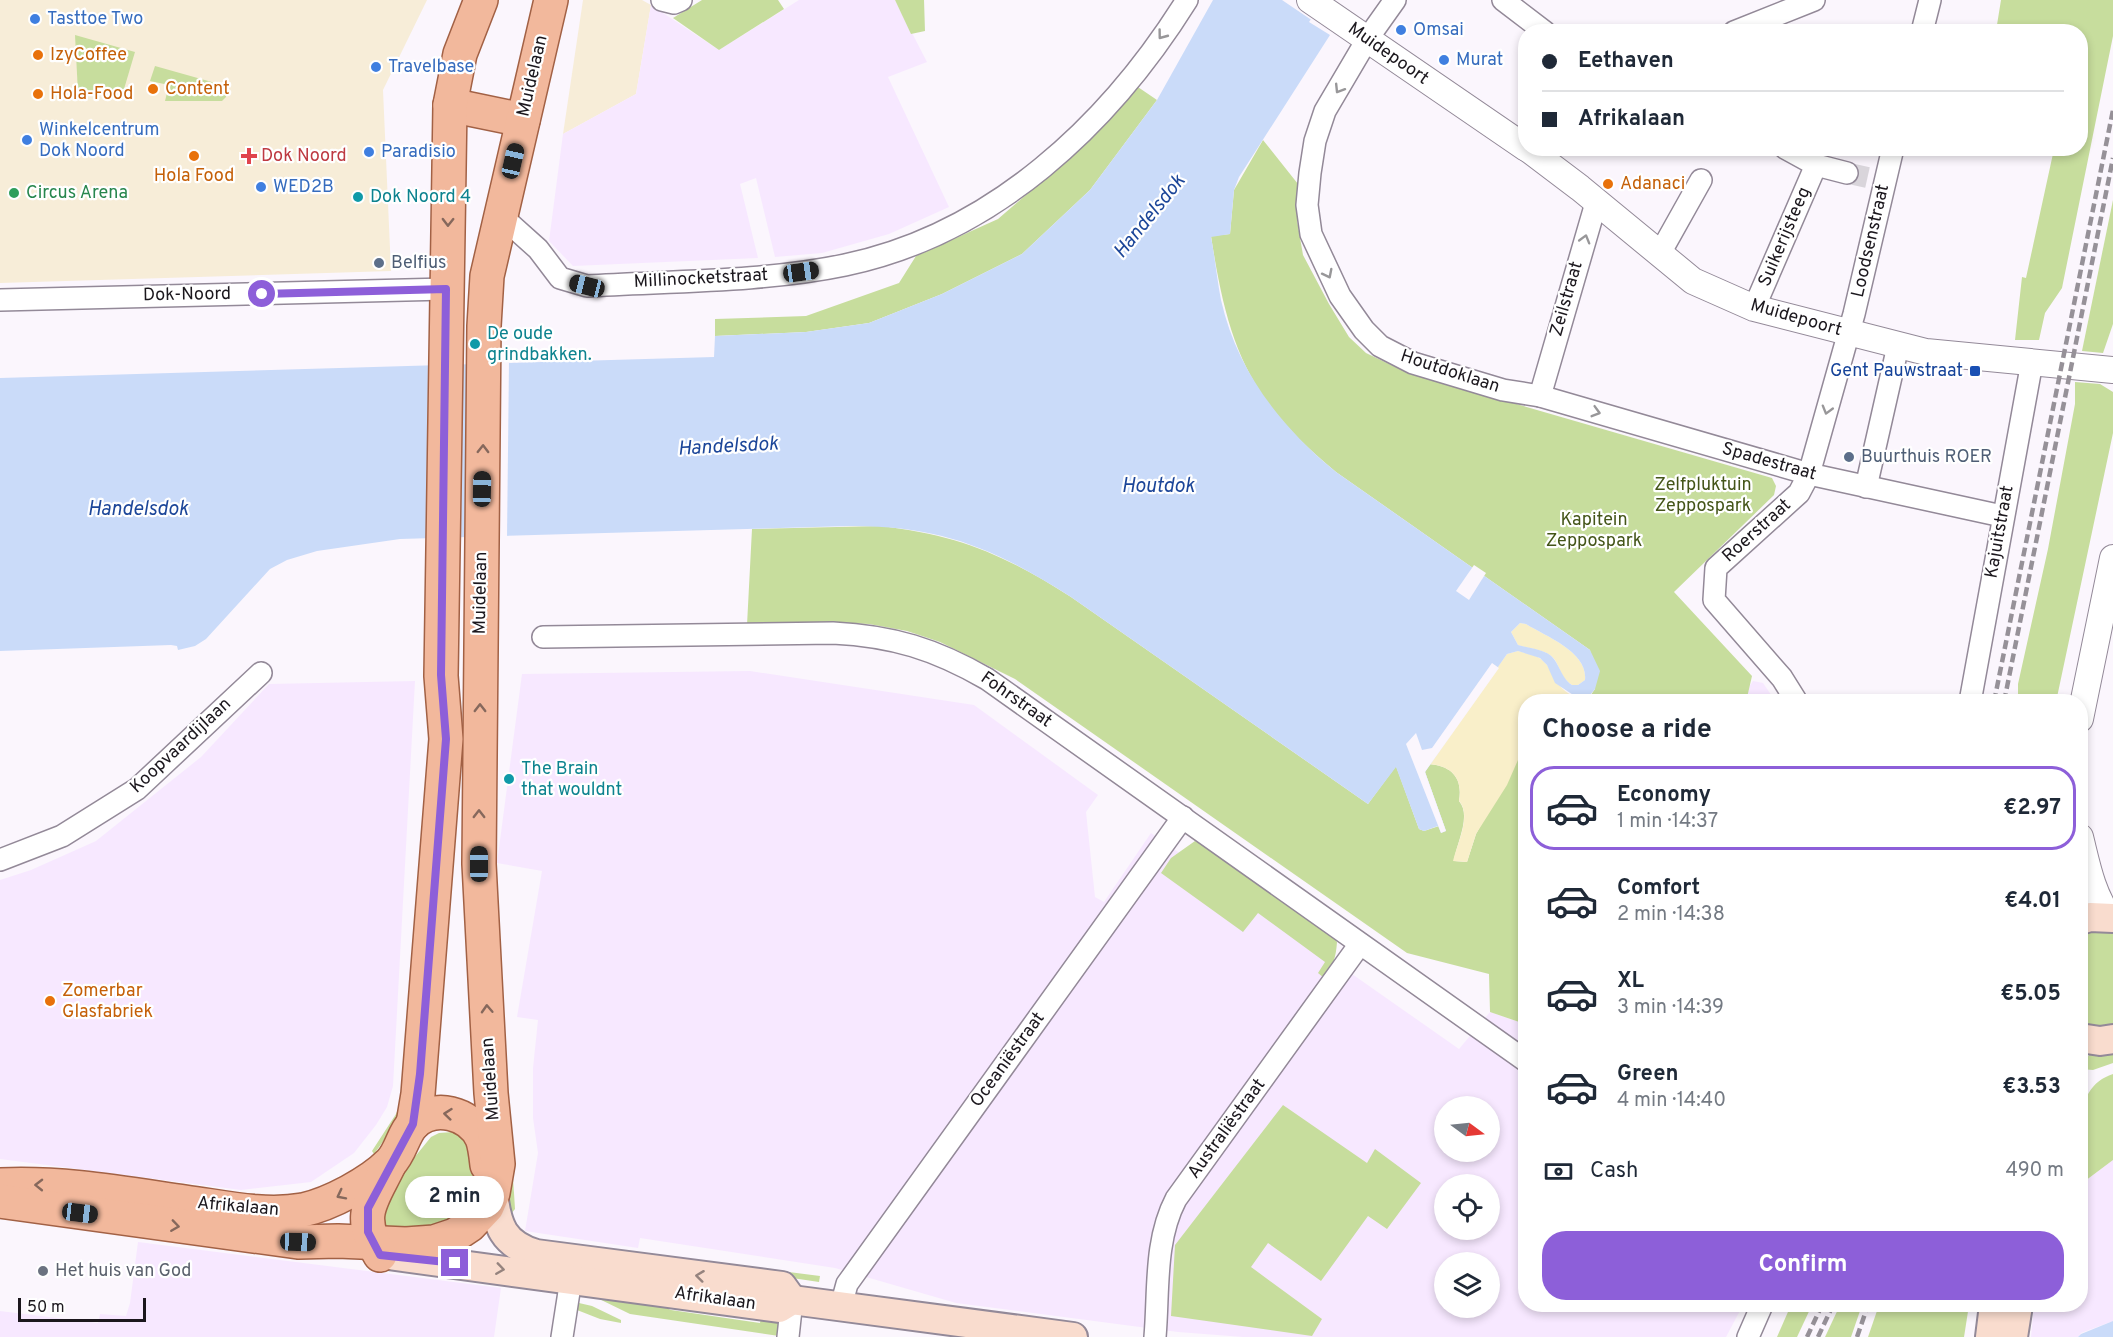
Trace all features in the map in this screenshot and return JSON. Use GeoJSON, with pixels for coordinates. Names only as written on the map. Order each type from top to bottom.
{"type":"FeatureCollection","features":[{"type":"Feature","properties":{"kind":"main road"},"geometry":{"type":"LineString","coordinates":[[413,1124],[420,1064],[446,739],[441,675],[450,105],[460,54],[481,0]]}},
{"type":"Feature","properties":{"kind":"main road","name":"Muidelaan"},"geometry":{"type":"LineString","coordinates":[[494,1193],[498,1164],[491,1093],[479,864],[484,326],[487,276],[551,0]]}},
{"type":"Feature","properties":{"kind":"main road"},"geometry":{"type":"LineString","coordinates":[[450,105],[523,120]]}},
{"type":"Feature","properties":{"kind":"main road"},"geometry":{"type":"LineString","coordinates":[[2088,918],[2111,918]]}},
{"type":"Feature","properties":{"kind":"main road","name":"Afrikalaan"},"geometry":{"type":"LineString","coordinates":[[0,1185],[78,1186],[270,1213],[303,1210],[333,1199],[390,1163],[413,1124],[431,1113],[446,1112],[460,1116],[471,1123],[482,1138],[500,1226],[515,1248],[536,1254],[782,1286],[792,1300]]}},
{"type":"Feature","properties":{"kind":"main road"},"geometry":{"type":"LineString","coordinates":[[376,1249],[368,1232],[368,1208],[390,1163]]}},
{"type":"Feature","properties":{"kind":"main road","name":"Afrikalaan"},"geometry":{"type":"LineString","coordinates":[[376,1249],[434,1242],[455,1235],[470,1225],[487,1206],[494,1193]]}},
{"type":"Feature","properties":{"kind":"main road","name":"Afrikalaan"},"geometry":{"type":"LineString","coordinates":[[0,1201],[216,1233],[376,1249],[779,1308],[792,1300],[1073,1337]]}},
{"type":"Feature","properties":{"kind":"main road"},"geometry":{"type":"LineString","coordinates":[[1990,1337],[1993,1312]]}},
{"type":"Feature","properties":{"kind":"main road"},"geometry":{"type":"LineString","coordinates":[[2013,1337],[2017,1312]]}},
{"type":"Feature","properties":{"kind":"street"},"geometry":{"type":"LineString","coordinates":[[662,0],[674,3],[681,0]]}},
{"type":"Feature","properties":{"kind":"street","name":"Millinocketstraat"},"geometry":{"type":"LineString","coordinates":[[500,215],[546,260],[560,278],[587,286],[778,275],[845,265],[913,245],[970,219],[1018,188],[1069,147],[1137,69],[1188,0]]}},
{"type":"Feature","properties":{"kind":"street","name":"Muidepoort"},"geometry":{"type":"LineString","coordinates":[[1310,0],[1368,38],[1386,55],[1518,139]]}},
{"type":"Feature","properties":{"kind":"street","name":"Houtdoklaan"},"geometry":{"type":"LineString","coordinates":[[1395,0],[1368,38],[1325,111],[1315,141],[1307,205],[1311,234],[1340,296],[1358,322],[1380,346],[1413,363],[1503,390],[1540,396]]}},
{"type":"Feature","properties":{"kind":"street"},"geometry":{"type":"LineString","coordinates":[[1503,0],[1534,24]]}},
{"type":"Feature","properties":{"kind":"street"},"geometry":{"type":"LineString","coordinates":[[1754,24],[1814,0]]}},
{"type":"Feature","properties":{"kind":"street"},"geometry":{"type":"LineString","coordinates":[[1924,24],[1930,0]]}},
{"type":"Feature","properties":{"kind":"street","name":"Muidepoort"},"geometry":{"type":"LineString","coordinates":[[1543,156],[1596,203],[1693,281],[1754,308],[1926,352],[2113,370]]}},
{"type":"Feature","properties":{"kind":"street","name":"Suikerijsteeg"},"geometry":{"type":"LineString","coordinates":[[1802,156],[1816,165],[1847,173]]}},
{"type":"Feature","properties":{"kind":"street","name":"Loodsenstraat"},"geometry":{"type":"LineString","coordinates":[[1848,333],[1880,181],[1890,156]]}},
{"type":"Feature","properties":{"kind":"street","name":"Suikerijsteeg"},"geometry":{"type":"LineString","coordinates":[[1754,308],[1816,165]]}},
{"type":"Feature","properties":{"kind":"street"},"geometry":{"type":"LineString","coordinates":[[1659,255],[1701,180]]}},
{"type":"Feature","properties":{"kind":"street","name":"Zeilstraat"},"geometry":{"type":"LineString","coordinates":[[1540,396],[1596,203]]}},
{"type":"Feature","properties":{"kind":"street","name":"Dok-Noord"},"geometry":{"type":"LineString","coordinates":[[0,300],[446,289]]}},
{"type":"Feature","properties":{"kind":"street","name":"Roerstraat"},"geometry":{"type":"LineString","coordinates":[[1792,694],[1782,678],[1714,600],[1716,568],[1799,492],[1809,474],[1848,333]]}},
{"type":"Feature","properties":{"kind":"street"},"geometry":{"type":"LineString","coordinates":[[1866,488],[1898,346]]}},
{"type":"Feature","properties":{"kind":"street","name":"Kajuitstraat"},"geometry":{"type":"LineString","coordinates":[[1971,694],[2002,516],[2032,362]]}},
{"type":"Feature","properties":{"kind":"street","name":"Spadestraat"},"geometry":{"type":"LineString","coordinates":[[1540,396],[1809,474],[2002,516]]}},
{"type":"Feature","properties":{"kind":"street"},"geometry":{"type":"LineString","coordinates":[[2088,694],[2105,641],[2113,558]]}},
{"type":"Feature","properties":{"kind":"street","name":"Fohrstraat"},"geometry":{"type":"LineString","coordinates":[[543,637],[833,633],[866,635],[928,649],[987,679],[1518,1055]]}},
{"type":"Feature","properties":{"kind":"street","name":"Koopvaardijlaan"},"geometry":{"type":"LineString","coordinates":[[0,860],[62,836],[137,789],[261,673]]}},
{"type":"Feature","properties":{"kind":"street","name":"Oceaniëstraat"},"geometry":{"type":"LineString","coordinates":[[841,1306],[847,1284],[1183,817]]}},
{"type":"Feature","properties":{"kind":"street"},"geometry":{"type":"LineString","coordinates":[[2088,870],[2100,905],[2111,918]]}},
{"type":"Feature","properties":{"kind":"street","name":"Australiëstraat"},"geometry":{"type":"LineString","coordinates":[[1155,1337],[1162,1237],[1167,1217],[1176,1199],[1360,944]]}},
{"type":"Feature","properties":{"kind":"street"},"geometry":{"type":"LineString","coordinates":[[562,1337],[571,1279]]}},
{"type":"Feature","properties":{"kind":"street"},"geometry":{"type":"LineString","coordinates":[[788,1337],[792,1300]]}},
{"type":"Feature","properties":{"kind":"street"},"geometry":{"type":"LineString","coordinates":[[1748,1337],[1759,1312]]}},
{"type":"Feature","properties":{"kind":"shaded area","name":"Dok Noord"},"geometry":{"type":"Polygon","coordinates":[[[0,0],[427,0],[383,90],[391,271],[0,283],[0,0]]]}},
{"type":"Feature","properties":{"kind":"shaded area"},"geometry":{"type":"Polygon","coordinates":[[[583,0],[642,0],[651,5],[636,94],[563,134],[583,0]]]}},
{"type":"Feature","properties":{"kind":"shaded area"},"geometry":{"type":"Polygon","coordinates":[[[799,0],[895,0],[927,62],[888,77],[949,207],[889,234],[822,253],[775,257],[756,178],[740,184],[758,258],[573,266],[549,241],[563,134],[636,94],[651,5],[719,50],[799,0]]]}},
{"type":"Feature","properties":{"kind":"shaded area"},"geometry":{"type":"Polygon","coordinates":[[[750,671],[974,705],[1098,795],[1086,812],[1095,897],[1104,902],[1151,833],[1459,1049],[1490,1012],[1518,1022],[1518,1312],[1739,1312],[1726,1337],[1243,1337],[1178,1332],[956,1303],[835,1268],[640,1238],[638,1248],[525,1231],[538,1153],[533,1118],[533,1068],[538,1020],[517,1017],[542,871],[497,863],[522,674],[750,671]]]}},
{"type":"Feature","properties":{"kind":"shaded area"},"geometry":{"type":"Polygon","coordinates":[[[415,681],[393,1086],[387,1107],[354,1153],[311,1182],[241,1190],[0,1159],[0,880],[31,870],[96,841],[201,757],[269,684],[415,681]]]}},
{"type":"Feature","properties":{"kind":"shaded area"},"geometry":{"type":"Polygon","coordinates":[[[1753,681],[1763,683],[1771,694],[1748,694],[1753,681]]]}},
{"type":"Feature","properties":{"kind":"shaded area"},"geometry":{"type":"Polygon","coordinates":[[[2113,1160],[2113,1321],[2081,1333],[2078,1337],[2031,1337],[2033,1312],[2088,1312],[2088,1179],[2113,1160]]]}},
{"type":"Feature","properties":{"kind":"shaded area"},"geometry":{"type":"Polygon","coordinates":[[[138,1242],[501,1288],[494,1337],[0,1337],[0,1311],[98,1323],[100,1314],[126,1316],[130,1303],[138,1242]]]}},
{"type":"Feature","properties":{"kind":"green space"},"geometry":{"type":"Polygon","coordinates":[[[702,0],[778,0],[784,9],[719,50],[673,18],[702,0]]]}},
{"type":"Feature","properties":{"kind":"green space"},"geometry":{"type":"Polygon","coordinates":[[[895,0],[924,0],[925,31],[911,34],[895,0]]]}},
{"type":"Feature","properties":{"kind":"green space"},"geometry":{"type":"Polygon","coordinates":[[[2001,0],[2113,0],[2113,36],[2062,288],[2045,313],[2039,340],[2015,340],[2022,277],[2026,278],[2052,156],[2088,156],[2088,24],[1997,24],[2001,0]]]}},
{"type":"Feature","properties":{"kind":"green space"},"geometry":{"type":"Polygon","coordinates":[[[75,35],[135,52],[124,89],[78,93],[75,35]]]}},
{"type":"Feature","properties":{"kind":"green space"},"geometry":{"type":"Polygon","coordinates":[[[155,66],[226,86],[226,97],[222,101],[165,101],[169,85],[150,81],[155,66]]]}},
{"type":"Feature","properties":{"kind":"green space"},"geometry":{"type":"Polygon","coordinates":[[[1132,83],[1157,100],[1090,190],[1022,254],[942,294],[869,323],[806,332],[715,336],[715,319],[806,316],[899,283],[916,256],[998,219],[1062,164],[1132,83]]]}},
{"type":"Feature","properties":{"kind":"green space","name":"Kapitein Zeppospark"},"geometry":{"type":"Polygon","coordinates":[[[1263,140],[1298,184],[1297,220],[1303,255],[1349,337],[1366,353],[1406,372],[1772,478],[1776,486],[1774,495],[1674,592],[1752,676],[1748,694],[1592,694],[1595,689],[1590,650],[1336,472],[1306,446],[1262,395],[1247,368],[1225,309],[1211,236],[1230,234],[1234,190],[1263,140]]]}},
{"type":"Feature","properties":{"kind":"green space"},"geometry":{"type":"Polygon","coordinates":[[[2113,200],[2113,324],[2103,353],[2082,351],[2113,200]]]}},
{"type":"Feature","properties":{"kind":"green space"},"geometry":{"type":"Polygon","coordinates":[[[2075,382],[2100,384],[2113,392],[2113,433],[2058,694],[2018,694],[2018,684],[2048,549],[2075,404],[2075,382]]]}},
{"type":"Feature","properties":{"kind":"green space"},"geometry":{"type":"Polygon","coordinates":[[[880,526],[958,541],[1002,558],[1071,597],[1368,804],[1396,766],[1419,829],[1424,831],[1439,826],[1446,831],[1425,772],[1429,764],[1444,767],[1457,780],[1459,801],[1464,814],[1454,861],[1467,862],[1476,834],[1518,757],[1518,1022],[1490,1012],[1489,974],[1407,953],[1015,679],[940,642],[907,631],[869,624],[824,622],[747,625],[752,529],[880,526]]]}},
{"type":"Feature","properties":{"kind":"green space"},"geometry":{"type":"Polygon","coordinates":[[[1195,841],[1210,847],[1329,932],[1337,942],[1337,947],[1332,966],[1324,978],[1318,973],[1325,962],[1258,913],[1243,932],[1161,873],[1171,858],[1195,841]]]}},
{"type":"Feature","properties":{"kind":"green space"},"geometry":{"type":"Polygon","coordinates":[[[2113,927],[2113,1028],[2088,1026],[2088,929],[2113,927]]]}},
{"type":"Feature","properties":{"kind":"green space"},"geometry":{"type":"Polygon","coordinates":[[[2113,1048],[2113,1063],[2088,1070],[2088,1056],[2091,1053],[2113,1048]]]}},
{"type":"Feature","properties":{"kind":"green space"},"geometry":{"type":"Polygon","coordinates":[[[2113,1074],[2113,1160],[2088,1179],[2088,1094],[2099,1081],[2113,1074]]]}},
{"type":"Feature","properties":{"kind":"green space"},"geometry":{"type":"Polygon","coordinates":[[[504,1099],[508,1100],[515,1209],[511,1214],[509,1214],[504,1099]]]}},
{"type":"Feature","properties":{"kind":"green space"},"geometry":{"type":"Polygon","coordinates":[[[402,1100],[395,1125],[374,1154],[372,1151],[396,1114],[402,1100]]]}},
{"type":"Feature","properties":{"kind":"green space"},"geometry":{"type":"Polygon","coordinates":[[[1283,1105],[1367,1163],[1375,1149],[1421,1183],[1387,1229],[1368,1216],[1321,1281],[1268,1243],[1251,1267],[1322,1319],[1312,1336],[1171,1316],[1175,1245],[1283,1105]]]}},
{"type":"Feature","properties":{"kind":"green space"},"geometry":{"type":"Polygon","coordinates":[[[453,1132],[467,1139],[478,1165],[477,1186],[463,1213],[448,1225],[388,1232],[381,1223],[383,1196],[431,1137],[439,1133],[453,1132]]]}},
{"type":"Feature","properties":{"kind":"green space"},"geometry":{"type":"Polygon","coordinates":[[[773,1270],[820,1276],[819,1282],[772,1275],[773,1270]]]}},
{"type":"Feature","properties":{"kind":"green space"},"geometry":{"type":"Polygon","coordinates":[[[629,1293],[671,1310],[760,1323],[762,1311],[776,1320],[779,1326],[779,1336],[630,1314],[591,1295],[629,1293]]]}},
{"type":"Feature","properties":{"kind":"green space"},"geometry":{"type":"Polygon","coordinates":[[[579,1303],[592,1306],[621,1320],[621,1323],[600,1319],[577,1310],[579,1303]]]}},
{"type":"Feature","properties":{"kind":"green space"},"geometry":{"type":"Polygon","coordinates":[[[1788,1312],[1809,1312],[1797,1337],[1777,1337],[1788,1312]]]}},
{"type":"Feature","properties":{"kind":"green space"},"geometry":{"type":"Polygon","coordinates":[[[1837,1312],[1860,1312],[1851,1337],[1825,1337],[1837,1312]]]}},
{"type":"Feature","properties":{"kind":"green space"},"geometry":{"type":"Polygon","coordinates":[[[1877,1312],[1968,1312],[1964,1337],[1868,1337],[1877,1312]]]}},
{"type":"Feature","properties":{"kind":"sand"},"geometry":{"type":"Polygon","coordinates":[[[1520,623],[1555,640],[1573,653],[1584,670],[1585,680],[1578,685],[1572,685],[1563,677],[1552,656],[1543,651],[1518,645],[1511,632],[1520,623]]]}},
{"type":"Feature","properties":{"kind":"sand"},"geometry":{"type":"Polygon","coordinates":[[[1518,651],[1541,659],[1561,687],[1570,694],[1518,694],[1518,760],[1507,785],[1476,834],[1467,862],[1453,861],[1464,822],[1463,807],[1459,801],[1459,786],[1450,771],[1444,767],[1429,764],[1507,654],[1518,651]]]}},
{"type":"Feature","properties":{"kind":"water","name":"Handelsdok"},"geometry":{"type":"Polygon","coordinates":[[[1213,0],[1324,0],[1309,22],[1330,35],[1239,177],[1234,190],[1230,234],[1211,237],[1221,300],[1228,326],[1250,374],[1264,396],[1280,417],[1316,455],[1336,472],[1590,650],[1600,671],[1595,689],[1591,694],[1572,694],[1555,683],[1547,665],[1540,658],[1518,651],[1507,654],[1425,772],[1446,831],[1441,833],[1438,826],[1424,831],[1419,829],[1396,767],[1368,804],[1044,580],[992,553],[966,543],[912,530],[849,526],[400,539],[317,551],[287,560],[270,569],[206,639],[195,646],[178,650],[177,646],[171,645],[0,651],[0,378],[714,357],[715,336],[806,332],[869,323],[942,294],[1022,254],[1090,190],[1157,100],[1213,0]],[[1520,623],[1511,632],[1518,645],[1550,655],[1568,682],[1578,685],[1585,680],[1580,661],[1555,640],[1526,624],[1520,623]]]}},
{"type":"Feature","properties":{"kind":"water"},"geometry":{"type":"Polygon","coordinates":[[[2113,1321],[2113,1337],[2078,1337],[2081,1334],[2113,1321]]]}},
{"type":"Feature","properties":{"kind":"pier"},"geometry":{"type":"Polygon","coordinates":[[[1282,0],[1327,0],[1313,21],[1282,0]]]}},
{"type":"Feature","properties":{"kind":"pier"},"geometry":{"type":"Polygon","coordinates":[[[509,361],[507,538],[467,539],[469,362],[509,361]]]}},
{"type":"Feature","properties":{"kind":"pier"},"geometry":{"type":"Polygon","coordinates":[[[1474,565],[1486,573],[1469,600],[1456,591],[1474,565]]]}},
{"type":"Feature","properties":{"kind":"pier"},"geometry":{"type":"Polygon","coordinates":[[[1492,663],[1499,668],[1425,772],[1446,831],[1441,833],[1406,744],[1416,733],[1422,750],[1432,748],[1492,663]]]}},
{"type":"Feature","properties":{"kind":"tunnel"},"geometry":{"type":"LineString","coordinates":[[1847,173],[1874,179]]}},
{"type":"Feature","properties":{"kind":"railway"},"geometry":{"type":"LineString","coordinates":[[1996,694],[2113,110]]}},
{"type":"Feature","properties":{"kind":"railway"},"geometry":{"type":"LineString","coordinates":[[2006,694],[2113,158]]}},
{"type":"Feature","properties":{"kind":"railway"},"geometry":{"type":"LineString","coordinates":[[1807,1337],[1819,1312]]}},
{"type":"Feature","properties":{"kind":"railway"},"geometry":{"type":"LineString","coordinates":[[1818,1337],[1830,1312]]}},
{"type":"Feature","properties":{"kind":"railway"},"geometry":{"type":"LineString","coordinates":[[1857,1337],[1866,1312]]}},
{"type":"Feature","properties":{"kind":"place","name":"Tasttoe Two"},"geometry":{"type":"Point","coordinates":[35,19]}},
{"type":"Feature","properties":{"kind":"place","name":"Omsai"},"geometry":{"type":"Point","coordinates":[1401,30]}},
{"type":"Feature","properties":{"kind":"place","name":"IzyCoffee"},"geometry":{"type":"Point","coordinates":[38,55]}},
{"type":"Feature","properties":{"kind":"place","name":"Murat"},"geometry":{"type":"Point","coordinates":[1444,60]}},
{"type":"Feature","properties":{"kind":"place","name":"Travelbase"},"geometry":{"type":"Point","coordinates":[376,67]}},
{"type":"Feature","properties":{"kind":"place","name":"Content"},"geometry":{"type":"Point","coordinates":[153,89]}},
{"type":"Feature","properties":{"kind":"place","name":"Hola-Food"},"geometry":{"type":"Point","coordinates":[38,94]}},
{"type":"Feature","properties":{"kind":"place","name":"Winkelcentrum Dok Noord"},"geometry":{"type":"Point","coordinates":[27,140]}},
{"type":"Feature","properties":{"kind":"place","name":"Paradisio"},"geometry":{"type":"Point","coordinates":[369,152]}},
{"type":"Feature","properties":{"kind":"place","name":"Hola Food"},"geometry":{"type":"Point","coordinates":[194,156]}},
{"type":"Feature","properties":{"kind":"place","name":"Dok Noord"},"geometry":{"type":"Point","coordinates":[249,156]}},
{"type":"Feature","properties":{"kind":"place","name":"Adanaci"},"geometry":{"type":"Point","coordinates":[1608,184]}},
{"type":"Feature","properties":{"kind":"place","name":"WED2B"},"geometry":{"type":"Point","coordinates":[261,187]}},
{"type":"Feature","properties":{"kind":"place","name":"Circus Arena"},"geometry":{"type":"Point","coordinates":[14,193]}},
{"type":"Feature","properties":{"kind":"place","name":"Dok Noord 4"},"geometry":{"type":"Point","coordinates":[358,197]}},
{"type":"Feature","properties":{"kind":"place","name":"Belfius"},"geometry":{"type":"Point","coordinates":[379,263]}},
{"type":"Feature","properties":{"kind":"place","name":"De oude grindbakken."},"geometry":{"type":"Point","coordinates":[475,344]}},
{"type":"Feature","properties":{"kind":"place","name":"Gent Pauwstraat"},"geometry":{"type":"Point","coordinates":[1975,371]}},
{"type":"Feature","properties":{"kind":"place","name":"Buurthuis ROER"},"geometry":{"type":"Point","coordinates":[1849,457]}},
{"type":"Feature","properties":{"kind":"place","name":"The Brain that wouldnt"},"geometry":{"type":"Point","coordinates":[509,779]}},
{"type":"Feature","properties":{"kind":"place","name":"Zomerbar Glasfabriek"},"geometry":{"type":"Point","coordinates":[50,1001]}},
{"type":"Feature","properties":{"kind":"place","name":"Het huis van God"},"geometry":{"type":"Point","coordinates":[43,1271]}},
{"type":"Feature","properties":{"kind":"route"},"geometry":{"type":"LineString","coordinates":[[262,294],[446,289],[441,675],[446,739],[420,1074],[413,1124],[390,1163],[368,1208],[367,1226],[372,1242],[380,1255],[455,1263]]}},
{"type":"Feature","properties":{"kind":"park label","name":"Zelfpluktuin Zeppospark"},"geometry":{"type":"Point","coordinates":[1703,495]}},
{"type":"Feature","properties":{"kind":"water label","name":"Houtdok"},"geometry":{"type":"Point","coordinates":[1158,487]}}]}
